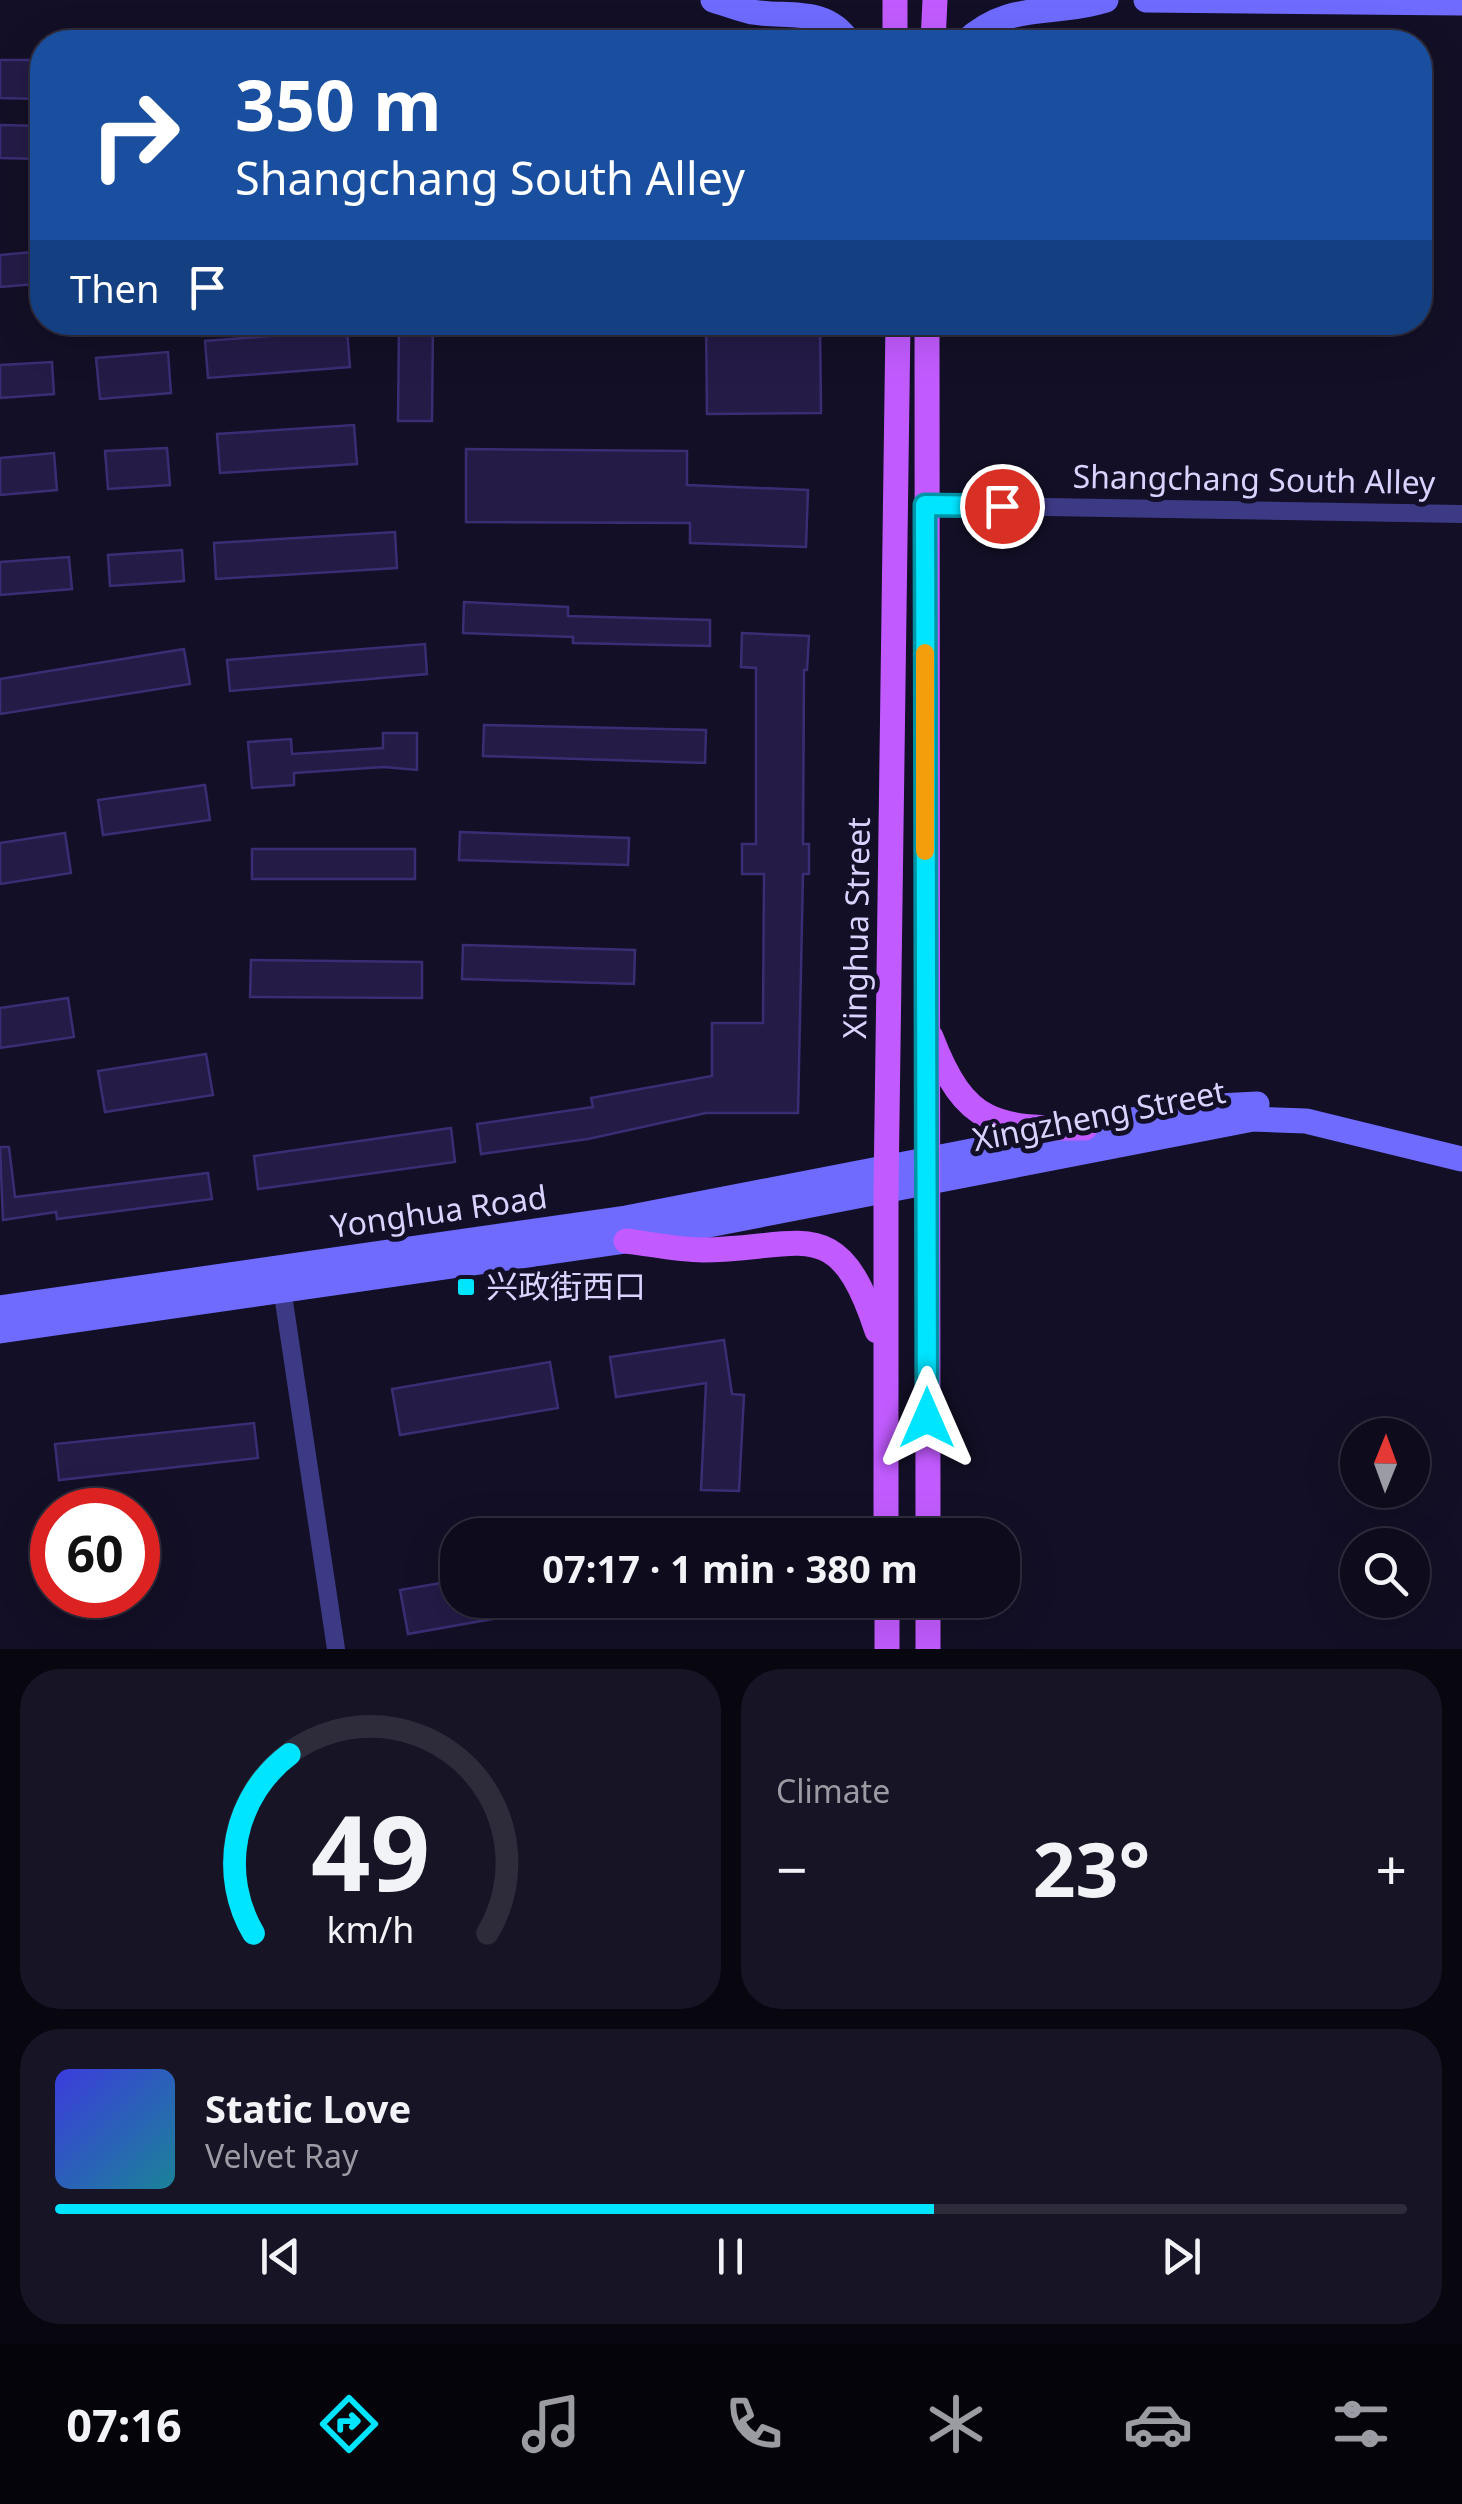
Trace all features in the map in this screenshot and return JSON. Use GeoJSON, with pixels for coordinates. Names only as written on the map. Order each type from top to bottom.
{"type":"FeatureCollection","features":[{"type":"Feature","properties":{"kind":"main road"},"geometry":{"type":"LineString","coordinates":[[713,0],[753,12],[798,12],[823,18],[836,30]]}},
{"type":"Feature","properties":{"kind":"main road"},"geometry":{"type":"LineString","coordinates":[[895,0],[895,30]]}},
{"type":"Feature","properties":{"kind":"main road"},"geometry":{"type":"LineString","coordinates":[[934,0],[934,30]]}},
{"type":"Feature","properties":{"kind":"main road"},"geometry":{"type":"LineString","coordinates":[[982,30],[1001,16],[1025,10],[1073,10],[1106,0]]}},
{"type":"Feature","properties":{"kind":"main road"},"geometry":{"type":"LineString","coordinates":[[1146,0],[1462,4]]}},
{"type":"Feature","properties":{"kind":"main road","name":"Xinghua Street"},"geometry":{"type":"LineString","coordinates":[[886,1518],[886,1180],[898,335]]}},
{"type":"Feature","properties":{"kind":"main road","name":"Xinghua Street"},"geometry":{"type":"LineString","coordinates":[[928,335],[928,1518]]}},
{"type":"Feature","properties":{"kind":"main road"},"geometry":{"type":"LineString","coordinates":[[925,1021],[955,1090],[972,1107],[998,1122],[1034,1128],[1085,1128]]}},
{"type":"Feature","properties":{"kind":"main road","name":"Xingzheng Street"},"geometry":{"type":"LineString","coordinates":[[925,1171],[1085,1128],[1200,1107],[1252,1104],[1310,1110],[1462,1148]]}},
{"type":"Feature","properties":{"kind":"main road","name":"Xingzheng Street"},"geometry":{"type":"LineString","coordinates":[[925,1171],[1253,1119],[1306,1122],[1462,1159]]}},
{"type":"Feature","properties":{"kind":"main road"},"geometry":{"type":"LineString","coordinates":[[886,1180],[925,1171]]}},
{"type":"Feature","properties":{"kind":"main road","name":"Yonghua Road"},"geometry":{"type":"LineString","coordinates":[[0,1331],[626,1241],[886,1180]]}},
{"type":"Feature","properties":{"kind":"main road","name":"Yonghua Road"},"geometry":{"type":"LineString","coordinates":[[0,1308],[886,1180]]}},
{"type":"Feature","properties":{"kind":"main road"},"geometry":{"type":"LineString","coordinates":[[626,1241],[702,1250],[796,1240],[819,1245],[838,1255],[866,1296],[880,1339],[885,1380]]}},
{"type":"Feature","properties":{"kind":"main road"},"geometry":{"type":"LineString","coordinates":[[887,1618],[887,1649]]}},
{"type":"Feature","properties":{"kind":"main road"},"geometry":{"type":"LineString","coordinates":[[928,1618],[928,1649]]}},
{"type":"Feature","properties":{"kind":"street","name":"Shangchang South Alley"},"geometry":{"type":"LineString","coordinates":[[925,505],[1462,514]]}},
{"type":"Feature","properties":{"kind":"street"},"geometry":{"type":"LineString","coordinates":[[282,1288],[336,1649]]}},
{"type":"Feature","properties":{"kind":"building"},"geometry":{"type":"Polygon","coordinates":[[[0,60],[30,60],[30,99],[0,98],[0,60]]]}},
{"type":"Feature","properties":{"kind":"building"},"geometry":{"type":"Polygon","coordinates":[[[0,125],[30,126],[30,159],[0,158],[0,125]]]}},
{"type":"Feature","properties":{"kind":"building"},"geometry":{"type":"Polygon","coordinates":[[[30,252],[30,284],[0,287],[0,255],[30,252]]]}},
{"type":"Feature","properties":{"kind":"building"},"geometry":{"type":"Polygon","coordinates":[[[347,335],[350,367],[208,378],[205,341],[347,335]]]}},
{"type":"Feature","properties":{"kind":"building"},"geometry":{"type":"Polygon","coordinates":[[[399,335],[433,335],[432,421],[398,421],[399,335]]]}},
{"type":"Feature","properties":{"kind":"building"},"geometry":{"type":"Polygon","coordinates":[[[706,335],[820,335],[821,413],[707,414],[706,335]]]}},
{"type":"Feature","properties":{"kind":"building"},"geometry":{"type":"Polygon","coordinates":[[[168,352],[171,393],[100,399],[96,358],[168,352]]]}},
{"type":"Feature","properties":{"kind":"building"},"geometry":{"type":"Polygon","coordinates":[[[52,362],[54,394],[0,398],[0,365],[52,362]]]}},
{"type":"Feature","properties":{"kind":"building"},"geometry":{"type":"Polygon","coordinates":[[[354,425],[357,464],[220,473],[217,434],[354,425]]]}},
{"type":"Feature","properties":{"kind":"building"},"geometry":{"type":"Polygon","coordinates":[[[167,448],[170,485],[108,489],[105,451],[167,448]]]}},
{"type":"Feature","properties":{"kind":"building"},"geometry":{"type":"Polygon","coordinates":[[[466,449],[687,451],[687,485],[808,490],[806,547],[690,543],[690,523],[466,522],[466,449]]]}},
{"type":"Feature","properties":{"kind":"building"},"geometry":{"type":"Polygon","coordinates":[[[54,453],[57,490],[0,495],[0,458],[54,453]]]}},
{"type":"Feature","properties":{"kind":"building"},"geometry":{"type":"Polygon","coordinates":[[[395,532],[397,568],[216,579],[214,543],[395,532]]]}},
{"type":"Feature","properties":{"kind":"building"},"geometry":{"type":"Polygon","coordinates":[[[182,550],[184,581],[110,586],[108,555],[182,550]]]}},
{"type":"Feature","properties":{"kind":"building"},"geometry":{"type":"Polygon","coordinates":[[[69,557],[72,589],[0,595],[0,562],[69,557]]]}},
{"type":"Feature","properties":{"kind":"building"},"geometry":{"type":"Polygon","coordinates":[[[464,602],[568,607],[568,616],[710,620],[710,646],[573,643],[573,637],[463,633],[464,602]]]}},
{"type":"Feature","properties":{"kind":"building"},"geometry":{"type":"Polygon","coordinates":[[[742,633],[809,636],[804,670],[803,844],[809,844],[809,874],[803,874],[798,1113],[706,1113],[588,1139],[481,1154],[477,1124],[593,1107],[591,1098],[712,1076],[712,1023],[763,1023],[764,874],[742,874],[742,844],[756,844],[756,668],[741,667],[742,633]]]}},
{"type":"Feature","properties":{"kind":"building"},"geometry":{"type":"Polygon","coordinates":[[[425,644],[427,674],[230,691],[227,660],[425,644]]]}},
{"type":"Feature","properties":{"kind":"building"},"geometry":{"type":"Polygon","coordinates":[[[184,649],[190,684],[0,714],[0,679],[184,649]]]}},
{"type":"Feature","properties":{"kind":"building"},"geometry":{"type":"Polygon","coordinates":[[[484,725],[706,730],[705,763],[483,756],[484,725]]]}},
{"type":"Feature","properties":{"kind":"building"},"geometry":{"type":"Polygon","coordinates":[[[383,733],[417,733],[417,770],[384,767],[294,773],[294,785],[252,788],[248,742],[291,739],[292,754],[383,748],[383,733]]]}},
{"type":"Feature","properties":{"kind":"building"},"geometry":{"type":"Polygon","coordinates":[[[205,785],[210,820],[103,835],[98,800],[205,785]]]}},
{"type":"Feature","properties":{"kind":"building"},"geometry":{"type":"Polygon","coordinates":[[[460,832],[629,838],[628,865],[459,860],[460,832]]]}},
{"type":"Feature","properties":{"kind":"building"},"geometry":{"type":"Polygon","coordinates":[[[65,833],[71,873],[0,884],[0,843],[65,833]]]}},
{"type":"Feature","properties":{"kind":"building"},"geometry":{"type":"Polygon","coordinates":[[[252,849],[415,849],[415,879],[252,879],[252,849]]]}},
{"type":"Feature","properties":{"kind":"building"},"geometry":{"type":"Polygon","coordinates":[[[463,945],[635,950],[634,984],[462,979],[463,945]]]}},
{"type":"Feature","properties":{"kind":"building"},"geometry":{"type":"Polygon","coordinates":[[[251,960],[422,962],[422,998],[250,997],[251,960]]]}},
{"type":"Feature","properties":{"kind":"building"},"geometry":{"type":"Polygon","coordinates":[[[68,998],[74,1037],[0,1048],[0,1008],[68,998]]]}},
{"type":"Feature","properties":{"kind":"building"},"geometry":{"type":"Polygon","coordinates":[[[206,1054],[213,1095],[105,1112],[98,1071],[206,1054]]]}},
{"type":"Feature","properties":{"kind":"building"},"geometry":{"type":"Polygon","coordinates":[[[451,1128],[455,1162],[258,1189],[254,1156],[451,1128]]]}},
{"type":"Feature","properties":{"kind":"building"},"geometry":{"type":"Polygon","coordinates":[[[0,1147],[9,1147],[15,1197],[208,1173],[212,1199],[57,1219],[56,1212],[3,1220],[0,1147]]]}},
{"type":"Feature","properties":{"kind":"building"},"geometry":{"type":"Polygon","coordinates":[[[724,1340],[732,1394],[744,1395],[739,1491],[701,1490],[706,1383],[616,1397],[610,1357],[724,1340]]]}},
{"type":"Feature","properties":{"kind":"building"},"geometry":{"type":"Polygon","coordinates":[[[550,1362],[558,1408],[400,1435],[392,1389],[550,1362]]]}},
{"type":"Feature","properties":{"kind":"building"},"geometry":{"type":"Polygon","coordinates":[[[254,1423],[258,1458],[59,1480],[55,1444],[254,1423]]]}},
{"type":"Feature","properties":{"kind":"building"},"geometry":{"type":"Polygon","coordinates":[[[440,1583],[440,1618],[498,1618],[408,1634],[400,1590],[440,1583]]]}},
{"type":"Feature","properties":{"kind":"slow traffic"},"geometry":{"type":"LineString","coordinates":[[925,653],[925,851]]}},
{"type":"Feature","properties":{"kind":"place","name":"兴政街西口"},"geometry":{"type":"Point","coordinates":[466,1287]}},
{"type":"Feature","properties":{"kind":"route"},"geometry":{"type":"LineString","coordinates":[[927,1418],[925,505],[1002,506]]}}]}
